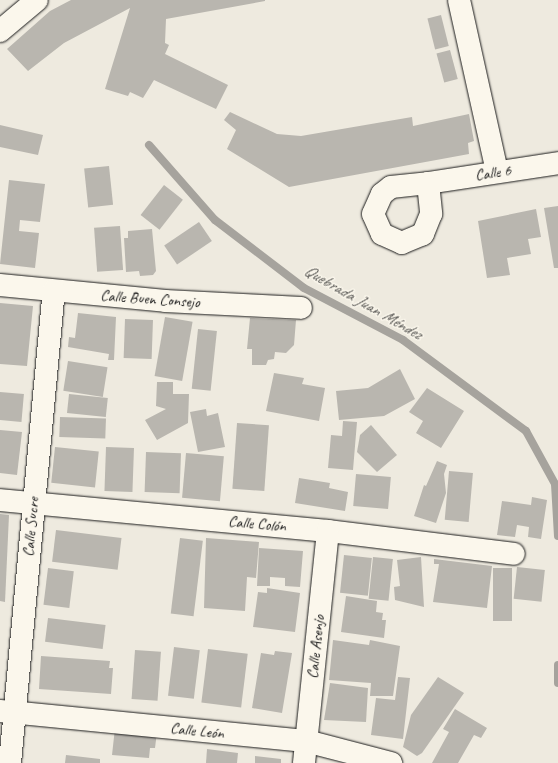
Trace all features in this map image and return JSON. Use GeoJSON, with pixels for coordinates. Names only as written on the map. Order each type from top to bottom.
{"type":"FeatureCollection","features":[{"type":"Feature","properties":{"kind":"street"},"geometry":{"type":"LineString","coordinates":[[0,31],[37,0]]}},
{"type":"Feature","properties":{"kind":"street"},"geometry":{"type":"LineString","coordinates":[[458,0],[497,172]]}},
{"type":"Feature","properties":{"kind":"street","name":"Calle 6"},"geometry":{"type":"LineString","coordinates":[[428,183],[558,163]]}},
{"type":"Feature","properties":{"kind":"street","name":"Calle Buen Consejo"},"geometry":{"type":"LineString","coordinates":[[0,285],[54,292],[301,308]]}},
{"type":"Feature","properties":{"kind":"street","name":"Calle Sucre"},"geometry":{"type":"LineString","coordinates":[[10,763],[7,712],[33,503],[54,292]]}},
{"type":"Feature","properties":{"kind":"street","name":"Calle Colón"},"geometry":{"type":"LineString","coordinates":[[0,500],[328,531],[514,554]]}},
{"type":"Feature","properties":{"kind":"street","name":"Calle Asenjo"},"geometry":{"type":"LineString","coordinates":[[304,763],[328,531]]}},
{"type":"Feature","properties":{"kind":"street","name":"Calle León"},"geometry":{"type":"LineString","coordinates":[[7,712],[306,741],[391,763]]}},
{"type":"Feature","properties":{"kind":"building"},"geometry":{"type":"Polygon","coordinates":[[[71,0],[265,1],[166,19],[165,43],[169,45],[165,54],[228,85],[216,109],[154,80],[143,98],[130,92],[128,96],[105,89],[130,8],[64,43],[28,71],[7,49],[50,11],[71,0]]]}},
{"type":"Feature","properties":{"kind":"building"},"geometry":{"type":"Polygon","coordinates":[[[441,15],[449,46],[435,49],[427,18],[441,15]]]}},
{"type":"Feature","properties":{"kind":"building"},"geometry":{"type":"Polygon","coordinates":[[[450,50],[458,79],[444,83],[436,54],[450,50]]]}},
{"type":"Feature","properties":{"kind":"building"},"geometry":{"type":"Polygon","coordinates":[[[230,112],[277,134],[301,136],[412,117],[413,126],[469,114],[474,141],[468,143],[469,154],[289,187],[227,149],[236,130],[224,120],[230,112]]]}},
{"type":"Feature","properties":{"kind":"building"},"geometry":{"type":"Polygon","coordinates":[[[0,125],[43,135],[38,155],[0,147],[0,125]]]}},
{"type":"Feature","properties":{"kind":"building"},"geometry":{"type":"Polygon","coordinates":[[[109,166],[113,205],[88,207],[84,169],[109,166]]]}},
{"type":"Feature","properties":{"kind":"building"},"geometry":{"type":"Polygon","coordinates":[[[9,180],[45,184],[40,222],[20,220],[19,231],[39,233],[35,268],[0,264],[9,180]]]}},
{"type":"Feature","properties":{"kind":"building"},"geometry":{"type":"Polygon","coordinates":[[[164,185],[183,200],[160,230],[141,215],[164,185]]]}},
{"type":"Feature","properties":{"kind":"building"},"geometry":{"type":"Polygon","coordinates":[[[558,206],[558,268],[554,268],[544,208],[558,206]]]}},
{"type":"Feature","properties":{"kind":"building"},"geometry":{"type":"Polygon","coordinates":[[[536,209],[541,237],[528,239],[531,254],[507,258],[510,275],[487,278],[478,221],[536,209]]]}},
{"type":"Feature","properties":{"kind":"building"},"geometry":{"type":"Polygon","coordinates":[[[199,222],[212,241],[177,265],[164,245],[199,222]]]}},
{"type":"Feature","properties":{"kind":"building"},"geometry":{"type":"Polygon","coordinates":[[[120,226],[123,270],[97,272],[94,228],[120,226]]]}},
{"type":"Feature","properties":{"kind":"building"},"geometry":{"type":"Polygon","coordinates":[[[152,229],[156,271],[153,275],[140,276],[139,271],[126,272],[124,238],[128,238],[128,231],[152,229]]]}},
{"type":"Feature","properties":{"kind":"building"},"geometry":{"type":"Polygon","coordinates":[[[0,303],[33,306],[27,366],[0,364],[0,303]]]}},
{"type":"Feature","properties":{"kind":"building"},"geometry":{"type":"Polygon","coordinates":[[[78,313],[116,317],[114,360],[108,360],[109,354],[68,347],[69,337],[75,338],[78,313]]]}},
{"type":"Feature","properties":{"kind":"building"},"geometry":{"type":"Polygon","coordinates":[[[165,317],[193,322],[182,381],[155,376],[165,317]]]}},
{"type":"Feature","properties":{"kind":"building"},"geometry":{"type":"Polygon","coordinates":[[[250,318],[296,320],[294,345],[286,353],[275,352],[274,359],[268,360],[266,365],[252,365],[252,349],[247,349],[250,318]]]}},
{"type":"Feature","properties":{"kind":"building"},"geometry":{"type":"Polygon","coordinates":[[[125,319],[153,320],[152,359],[124,358],[125,319]]]}},
{"type":"Feature","properties":{"kind":"building"},"geometry":{"type":"Polygon","coordinates":[[[198,329],[217,331],[211,391],[192,389],[198,329]]]}},
{"type":"Feature","properties":{"kind":"building"},"geometry":{"type":"Polygon","coordinates":[[[68,361],[108,367],[103,397],[63,391],[68,361]]]}},
{"type":"Feature","properties":{"kind":"building"},"geometry":{"type":"Polygon","coordinates":[[[400,369],[415,399],[384,416],[339,420],[336,391],[368,388],[400,369]]]}},
{"type":"Feature","properties":{"kind":"building"},"geometry":{"type":"Polygon","coordinates":[[[274,373],[304,378],[302,384],[325,388],[319,421],[266,411],[274,373]]]}},
{"type":"Feature","properties":{"kind":"building"},"geometry":{"type":"Polygon","coordinates":[[[157,382],[173,382],[173,394],[189,394],[188,423],[157,440],[145,420],[166,409],[156,406],[157,382]]]}},
{"type":"Feature","properties":{"kind":"building"},"geometry":{"type":"Polygon","coordinates":[[[427,388],[464,411],[441,448],[416,433],[423,421],[409,412],[427,388]]]}},
{"type":"Feature","properties":{"kind":"building"},"geometry":{"type":"Polygon","coordinates":[[[0,392],[24,394],[21,422],[0,420],[0,392]]]}},
{"type":"Feature","properties":{"kind":"building"},"geometry":{"type":"Polygon","coordinates":[[[69,394],[108,398],[106,417],[67,413],[69,394]]]}},
{"type":"Feature","properties":{"kind":"building"},"geometry":{"type":"Polygon","coordinates":[[[206,409],[207,416],[218,413],[225,447],[198,452],[190,412],[206,409]]]}},
{"type":"Feature","properties":{"kind":"building"},"geometry":{"type":"Polygon","coordinates":[[[60,417],[106,419],[105,439],[59,437],[60,417]]]}},
{"type":"Feature","properties":{"kind":"building"},"geometry":{"type":"Polygon","coordinates":[[[343,421],[357,422],[353,470],[328,468],[331,435],[342,436],[343,421]]]}},
{"type":"Feature","properties":{"kind":"building"},"geometry":{"type":"Polygon","coordinates":[[[237,423],[269,425],[264,491],[232,489],[237,423]]]}},
{"type":"Feature","properties":{"kind":"building"},"geometry":{"type":"Polygon","coordinates":[[[371,425],[397,455],[377,472],[357,452],[360,435],[371,425]]]}},
{"type":"Feature","properties":{"kind":"building"},"geometry":{"type":"Polygon","coordinates":[[[0,430],[22,432],[17,475],[0,473],[0,430]]]}},
{"type":"Feature","properties":{"kind":"building"},"geometry":{"type":"Polygon","coordinates":[[[55,447],[99,452],[95,487],[51,483],[55,447]]]}},
{"type":"Feature","properties":{"kind":"building"},"geometry":{"type":"Polygon","coordinates":[[[106,447],[134,448],[132,492],[104,491],[106,447]]]}},
{"type":"Feature","properties":{"kind":"building"},"geometry":{"type":"Polygon","coordinates":[[[146,452],[181,453],[180,493],[145,492],[146,452]]]}},
{"type":"Feature","properties":{"kind":"building"},"geometry":{"type":"Polygon","coordinates":[[[186,453],[224,456],[220,501],[182,498],[186,453]]]}},
{"type":"Feature","properties":{"kind":"building"},"geometry":{"type":"Polygon","coordinates":[[[437,461],[447,465],[444,474],[446,493],[436,523],[414,516],[424,485],[426,486],[437,461]]]}},
{"type":"Feature","properties":{"kind":"building"},"geometry":{"type":"Polygon","coordinates":[[[449,471],[473,473],[469,522],[445,520],[449,471]]]}},
{"type":"Feature","properties":{"kind":"building"},"geometry":{"type":"Polygon","coordinates":[[[356,474],[391,477],[388,509],[353,506],[356,474]]]}},
{"type":"Feature","properties":{"kind":"building"},"geometry":{"type":"Polygon","coordinates":[[[299,478],[330,483],[329,488],[348,492],[345,511],[295,503],[299,478]]]}},
{"type":"Feature","properties":{"kind":"building"},"geometry":{"type":"Polygon","coordinates":[[[532,497],[547,500],[541,539],[528,537],[529,527],[517,525],[515,537],[497,535],[502,501],[531,505],[532,497]]]}},
{"type":"Feature","properties":{"kind":"building"},"geometry":{"type":"Polygon","coordinates":[[[0,514],[9,515],[5,602],[0,601],[0,514]]]}},
{"type":"Feature","properties":{"kind":"building"},"geometry":{"type":"Polygon","coordinates":[[[56,530],[122,538],[118,570],[52,562],[56,530]]]}},
{"type":"Feature","properties":{"kind":"building"},"geometry":{"type":"Polygon","coordinates":[[[180,538],[203,541],[194,616],[171,613],[180,538]]]}},
{"type":"Feature","properties":{"kind":"building"},"geometry":{"type":"Polygon","coordinates":[[[206,538],[259,542],[256,578],[247,577],[245,611],[204,608],[206,538]]]}},
{"type":"Feature","properties":{"kind":"building"},"geometry":{"type":"Polygon","coordinates":[[[259,548],[303,551],[300,587],[285,586],[285,578],[270,577],[270,586],[257,586],[259,548]]]}},
{"type":"Feature","properties":{"kind":"building"},"geometry":{"type":"Polygon","coordinates":[[[344,555],[372,558],[368,596],[340,593],[344,555]]]}},
{"type":"Feature","properties":{"kind":"building"},"geometry":{"type":"Polygon","coordinates":[[[373,557],[393,559],[389,601],[369,599],[373,557]]]}},
{"type":"Feature","properties":{"kind":"building"},"geometry":{"type":"Polygon","coordinates":[[[421,557],[424,607],[395,600],[394,587],[400,586],[397,560],[421,557]]]}},
{"type":"Feature","properties":{"kind":"building"},"geometry":{"type":"Polygon","coordinates":[[[434,559],[492,566],[487,608],[433,602],[439,564],[434,564],[434,559]]]}},
{"type":"Feature","properties":{"kind":"building"},"geometry":{"type":"Polygon","coordinates":[[[517,567],[545,570],[542,602],[514,599],[517,567]]]}},
{"type":"Feature","properties":{"kind":"building"},"geometry":{"type":"Polygon","coordinates":[[[48,568],[74,571],[69,608],[43,605],[48,568]]]}},
{"type":"Feature","properties":{"kind":"building"},"geometry":{"type":"Polygon","coordinates":[[[493,568],[512,568],[512,621],[493,621],[493,568]]]}},
{"type":"Feature","properties":{"kind":"building"},"geometry":{"type":"Polygon","coordinates":[[[267,588],[300,593],[295,632],[253,627],[258,592],[267,593],[267,588]]]}},
{"type":"Feature","properties":{"kind":"building"},"geometry":{"type":"Polygon","coordinates":[[[346,596],[377,601],[376,612],[383,613],[382,620],[386,620],[384,638],[341,632],[346,596]]]}},
{"type":"Feature","properties":{"kind":"building"},"geometry":{"type":"Polygon","coordinates":[[[48,618],[106,625],[103,649],[45,642],[48,618]]]}},
{"type":"Feature","properties":{"kind":"building"},"geometry":{"type":"Polygon","coordinates":[[[333,640],[369,645],[370,640],[400,646],[393,696],[370,696],[371,683],[329,680],[333,640]]]}},
{"type":"Feature","properties":{"kind":"building"},"geometry":{"type":"Polygon","coordinates":[[[174,647],[200,650],[194,699],[168,696],[174,647]]]}},
{"type":"Feature","properties":{"kind":"building"},"geometry":{"type":"Polygon","coordinates":[[[208,649],[248,654],[241,707],[201,703],[208,649]]]}},
{"type":"Feature","properties":{"kind":"building"},"geometry":{"type":"Polygon","coordinates":[[[135,650],[161,652],[158,701],[132,699],[135,650]]]}},
{"type":"Feature","properties":{"kind":"building"},"geometry":{"type":"Polygon","coordinates":[[[275,651],[292,653],[282,713],[252,708],[261,653],[274,655],[275,651]]]}},
{"type":"Feature","properties":{"kind":"building"},"geometry":{"type":"Polygon","coordinates":[[[41,656],[110,661],[109,668],[113,668],[111,694],[39,689],[41,656]]]}},
{"type":"Feature","properties":{"kind":"building"},"geometry":{"type":"Polygon","coordinates":[[[398,677],[410,678],[403,739],[371,735],[376,698],[395,700],[398,677]]]}},
{"type":"Feature","properties":{"kind":"building"},"geometry":{"type":"Polygon","coordinates":[[[438,677],[464,693],[422,753],[417,756],[403,747],[411,715],[438,677]]]}},
{"type":"Feature","properties":{"kind":"building"},"geometry":{"type":"Polygon","coordinates":[[[330,683],[368,688],[366,722],[324,720],[330,683]]]}},
{"type":"Feature","properties":{"kind":"building"},"geometry":{"type":"Polygon","coordinates":[[[455,709],[487,728],[481,738],[474,735],[458,763],[432,763],[449,732],[443,729],[455,709]]]}},
{"type":"Feature","properties":{"kind":"building"},"geometry":{"type":"Polygon","coordinates":[[[115,728],[157,732],[155,748],[150,748],[149,758],[112,755],[115,728]]]}},
{"type":"Feature","properties":{"kind":"building"},"geometry":{"type":"Polygon","coordinates":[[[207,749],[238,753],[237,763],[206,763],[207,749]]]}},
{"type":"Feature","properties":{"kind":"building"},"geometry":{"type":"Polygon","coordinates":[[[66,755],[100,759],[100,763],[65,763],[66,755]]]}},
{"type":"Feature","properties":{"kind":"building"},"geometry":{"type":"Polygon","coordinates":[[[255,756],[281,759],[281,763],[255,763],[255,756]]]}},
{"type":"Feature","properties":{"kind":"waterway","name":"Quebrada Juan Méndez"},"geometry":{"type":"LineString","coordinates":[[149,145],[215,220],[304,288],[403,340],[526,431],[555,484],[558,536]]}},
{"type":"Feature","properties":{"kind":"waterway","name":"Quebrada Juan Méndez"},"geometry":{"type":"LineString","coordinates":[[558,665],[558,683]]}}]}
